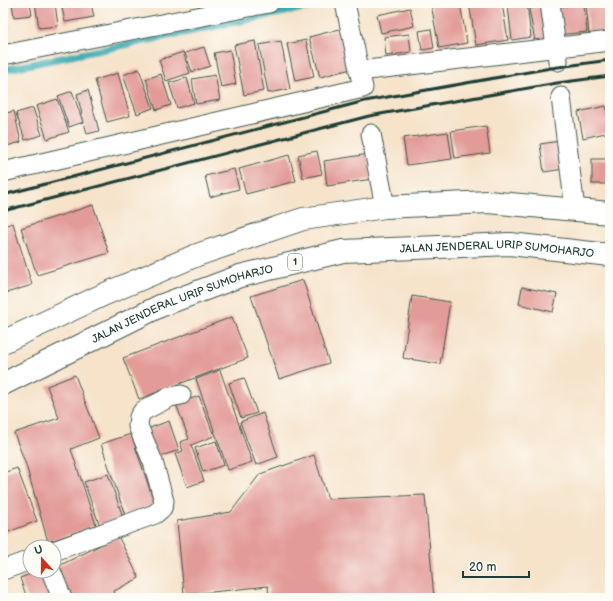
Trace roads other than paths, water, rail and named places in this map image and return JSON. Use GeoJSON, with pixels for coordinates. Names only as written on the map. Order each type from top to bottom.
{"type":"FeatureCollection","features":[{"type":"Feature","properties":{"kind":"highway"},"geometry":{"type":"LineString","coordinates":[[3,342],[105,294],[197,255],[303,219],[385,206],[488,202],[575,208],[610,213]]}},
{"type":"Feature","properties":{"kind":"highway","name":"JALAN JENDERAL URIP SUMOHARJO"},"geometry":{"type":"LineString","coordinates":[[3,384],[160,306],[240,276],[343,250],[510,244],[610,255]]}},
{"type":"Feature","properties":{"kind":"street"},"geometry":{"type":"LineString","coordinates":[[3,55],[269,3]]}},
{"type":"Feature","properties":{"kind":"street"},"geometry":{"type":"LineString","coordinates":[[550,3],[558,54]]}},
{"type":"Feature","properties":{"kind":"street"},"geometry":{"type":"LineString","coordinates":[[3,172],[362,88],[346,7]]}},
{"type":"Feature","properties":{"kind":"street"},"geometry":{"type":"LineString","coordinates":[[359,71],[558,54],[610,41]]}},
{"type":"Feature","properties":{"kind":"street"},"geometry":{"type":"LineString","coordinates":[[561,97],[575,208]]}},
{"type":"Feature","properties":{"kind":"street"},"geometry":{"type":"LineString","coordinates":[[371,134],[385,206]]}},
{"type":"Feature","properties":{"kind":"street"},"geometry":{"type":"LineString","coordinates":[[62,548],[155,514],[162,508],[164,502],[153,462],[138,426],[139,417],[143,411],[170,397],[181,395]]}},
{"type":"Feature","properties":{"kind":"street"},"geometry":{"type":"LineString","coordinates":[[3,570],[22,563]]}},
{"type":"Feature","properties":{"kind":"street"},"geometry":{"type":"LineString","coordinates":[[54,579],[62,598]]}},
{"type":"Feature","properties":{"kind":"waterway"},"geometry":{"type":"LineString","coordinates":[[3,70],[329,3]]}},
{"type":"Feature","properties":{"kind":"railway"},"geometry":{"type":"LineString","coordinates":[[3,195],[365,101],[551,68],[610,60]]}},
{"type":"Feature","properties":{"kind":"railway"},"geometry":{"type":"LineString","coordinates":[[3,211],[369,116],[557,83],[610,76]]}}]}
